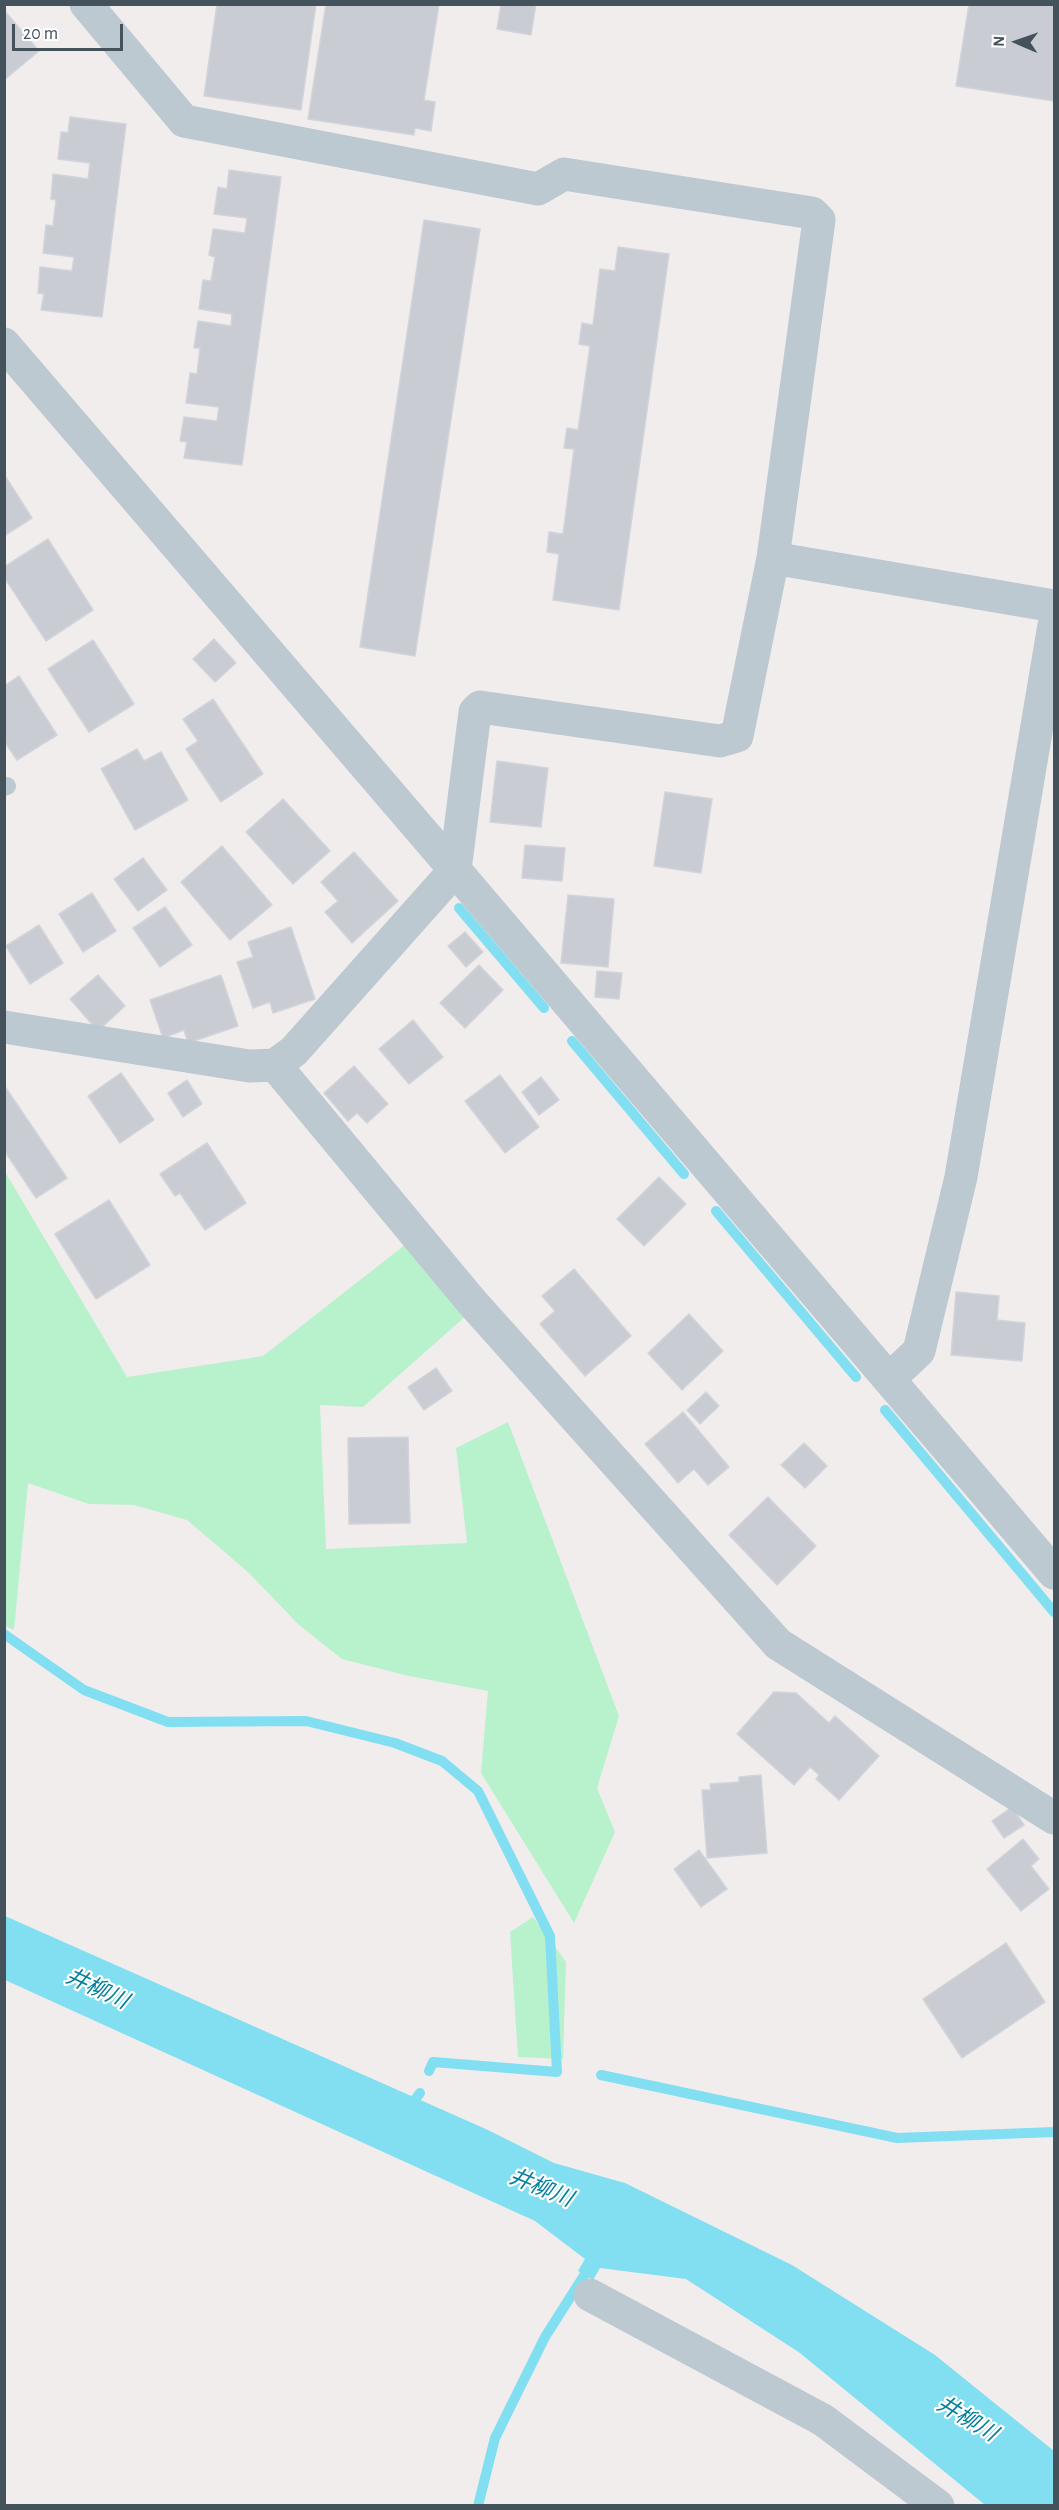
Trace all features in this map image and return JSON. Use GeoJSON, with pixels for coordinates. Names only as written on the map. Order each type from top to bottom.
{"type":"FeatureCollection","features":[{"type":"Feature","properties":{"kind":"street"},"geometry":{"type":"LineString","coordinates":[[4,1027],[249,1066],[275,1065],[294,1051],[456,870],[475,712],[480,707],[720,741],[737,736],[773,558],[819,220],[812,213],[564,174],[538,189],[184,121],[86,4]]}},
{"type":"Feature","properties":{"kind":"street"},"geometry":{"type":"LineString","coordinates":[[4,344],[456,870],[1054,1573]]}},
{"type":"Feature","properties":{"kind":"street"},"geometry":{"type":"LineString","coordinates":[[773,558],[1054,606]]}},
{"type":"Feature","properties":{"kind":"street"},"geometry":{"type":"LineString","coordinates":[[889,1379],[919,1352],[961,1177],[1054,625]]}},
{"type":"Feature","properties":{"kind":"street"},"geometry":{"type":"LineString","coordinates":[[275,1065],[471,1300],[778,1644],[1054,1818]]}},
{"type":"Feature","properties":{"kind":"street"},"geometry":{"type":"LineString","coordinates":[[590,2295],[823,2420],[938,2505]]}},
{"type":"Feature","properties":{"kind":"green space"},"geometry":{"type":"Polygon","coordinates":[[[4,1170],[127,1377],[263,1356],[406,1244],[467,1315],[363,1407],[320,1405],[326,1549],[467,1543],[456,1448],[508,1422],[619,1716],[597,1788],[615,1832],[574,1923],[481,1773],[488,1691],[409,1676],[342,1659],[299,1625],[249,1573],[187,1520],[134,1505],[89,1504],[28,1483],[14,1630],[5,1626],[4,1170]]]}},
{"type":"Feature","properties":{"kind":"green space"},"geometry":{"type":"Polygon","coordinates":[[[533,1917],[566,1962],[563,2059],[518,2057],[510,1932],[533,1917]]]}},
{"type":"Feature","properties":{"kind":"water","name":"井柳川"},"geometry":{"type":"Polygon","coordinates":[[[5,1916],[488,2130],[554,2163],[625,2183],[792,2265],[935,2355],[1054,2451],[1054,2505],[985,2505],[800,2353],[686,2279],[600,2268],[593,2280],[578,2271],[585,2259],[535,2221],[5,1980],[5,1916]]]}},
{"type":"Feature","properties":{"kind":"building"},"geometry":{"type":"Polygon","coordinates":[[[217,4],[316,4],[301,110],[204,96],[217,4]]]}},
{"type":"Feature","properties":{"kind":"building"},"geometry":{"type":"Polygon","coordinates":[[[326,4],[439,4],[424,100],[435,102],[431,131],[415,128],[414,135],[308,119],[326,4]]]}},
{"type":"Feature","properties":{"kind":"building"},"geometry":{"type":"Polygon","coordinates":[[[501,4],[536,4],[531,35],[497,29],[501,4]]]}},
{"type":"Feature","properties":{"kind":"building"},"geometry":{"type":"Polygon","coordinates":[[[969,4],[1054,4],[1054,101],[956,86],[969,4]]]}},
{"type":"Feature","properties":{"kind":"building"},"geometry":{"type":"Polygon","coordinates":[[[4,10],[39,51],[4,80],[4,10]]]}},
{"type":"Feature","properties":{"kind":"building"},"geometry":{"type":"Polygon","coordinates":[[[70,117],[126,124],[102,317],[41,310],[44,294],[38,293],[40,267],[72,271],[74,257],[43,253],[46,225],[53,226],[56,200],[51,199],[53,174],[88,179],[90,163],[58,159],[61,132],[68,133],[70,117]]]}},
{"type":"Feature","properties":{"kind":"building"},"geometry":{"type":"Polygon","coordinates":[[[229,170],[281,177],[242,465],[184,458],[187,442],[180,441],[184,417],[217,421],[219,407],[186,403],[190,373],[197,374],[200,348],[194,348],[198,321],[231,326],[232,314],[199,309],[203,280],[211,281],[215,257],[209,255],[213,229],[245,233],[247,218],[214,214],[218,187],[227,189],[229,170]]]}},
{"type":"Feature","properties":{"kind":"building"},"geometry":{"type":"Polygon","coordinates":[[[424,220],[480,229],[415,656],[360,647],[424,220]]]}},
{"type":"Feature","properties":{"kind":"building"},"geometry":{"type":"Polygon","coordinates":[[[618,247],[669,254],[619,610],[553,600],[559,554],[547,552],[549,532],[563,534],[574,449],[564,448],[567,428],[578,430],[590,346],[579,344],[582,323],[593,325],[600,269],[615,271],[618,247]]]}},
{"type":"Feature","properties":{"kind":"building"},"geometry":{"type":"Polygon","coordinates":[[[4,474],[32,518],[4,536],[4,474]]]}},
{"type":"Feature","properties":{"kind":"building"},"geometry":{"type":"Polygon","coordinates":[[[48,539],[93,610],[46,641],[4,577],[4,567],[48,539]]]}},
{"type":"Feature","properties":{"kind":"building"},"geometry":{"type":"Polygon","coordinates":[[[214,639],[236,663],[215,682],[193,659],[214,639]]]}},
{"type":"Feature","properties":{"kind":"building"},"geometry":{"type":"Polygon","coordinates":[[[93,640],[134,704],[89,732],[48,669],[93,640]]]}},
{"type":"Feature","properties":{"kind":"building"},"geometry":{"type":"Polygon","coordinates":[[[19,676],[57,735],[17,760],[4,741],[4,686],[19,676]]]}},
{"type":"Feature","properties":{"kind":"building"},"geometry":{"type":"Polygon","coordinates":[[[213,699],[263,774],[221,802],[186,749],[198,741],[183,719],[213,699]]]}},
{"type":"Feature","properties":{"kind":"building"},"geometry":{"type":"Polygon","coordinates":[[[137,749],[144,761],[161,752],[188,800],[135,830],[101,769],[137,749]]]}},
{"type":"Feature","properties":{"kind":"building"},"geometry":{"type":"Polygon","coordinates":[[[497,761],[548,768],[541,827],[490,822],[497,761]]]}},
{"type":"Feature","properties":{"kind":"building"},"geometry":{"type":"Polygon","coordinates":[[[665,792],[712,799],[701,873],[654,866],[665,792]]]}},
{"type":"Feature","properties":{"kind":"building"},"geometry":{"type":"Polygon","coordinates":[[[283,799],[330,851],[293,884],[246,832],[283,799]]]}},
{"type":"Feature","properties":{"kind":"building"},"geometry":{"type":"Polygon","coordinates":[[[525,845],[565,848],[562,881],[522,878],[525,845]]]}},
{"type":"Feature","properties":{"kind":"building"},"geometry":{"type":"Polygon","coordinates":[[[222,846],[272,905],[230,940],[181,882],[222,846]]]}},
{"type":"Feature","properties":{"kind":"building"},"geometry":{"type":"Polygon","coordinates":[[[354,852],[398,901],[352,943],[325,912],[338,901],[321,882],[354,852]]]}},
{"type":"Feature","properties":{"kind":"building"},"geometry":{"type":"Polygon","coordinates":[[[143,858],[167,890],[138,911],[114,879],[143,858]]]}},
{"type":"Feature","properties":{"kind":"building"},"geometry":{"type":"Polygon","coordinates":[[[92,893],[116,931],[83,952],[59,914],[92,893]]]}},
{"type":"Feature","properties":{"kind":"building"},"geometry":{"type":"Polygon","coordinates":[[[568,895],[614,899],[608,967],[561,963],[568,895]]]}},
{"type":"Feature","properties":{"kind":"building"},"geometry":{"type":"Polygon","coordinates":[[[165,907],[192,945],[160,967],[133,928],[165,907]]]}},
{"type":"Feature","properties":{"kind":"building"},"geometry":{"type":"Polygon","coordinates":[[[39,925],[63,963],[30,984],[6,946],[39,925]]]}},
{"type":"Feature","properties":{"kind":"building"},"geometry":{"type":"Polygon","coordinates":[[[291,927],[315,999],[273,1013],[270,1002],[253,1008],[237,962],[253,957],[248,942],[291,927]]]}},
{"type":"Feature","properties":{"kind":"building"},"geometry":{"type":"Polygon","coordinates":[[[465,932],[483,952],[466,967],[448,946],[465,932]]]}},
{"type":"Feature","properties":{"kind":"building"},"geometry":{"type":"Polygon","coordinates":[[[479,965],[503,990],[465,1028],[440,1003],[479,965]]]}},
{"type":"Feature","properties":{"kind":"building"},"geometry":{"type":"Polygon","coordinates":[[[597,971],[622,973],[619,999],[595,997],[597,971]]]}},
{"type":"Feature","properties":{"kind":"building"},"geometry":{"type":"Polygon","coordinates":[[[98,975],[125,1006],[98,1031],[70,999],[98,975]]]}},
{"type":"Feature","properties":{"kind":"building"},"geometry":{"type":"Polygon","coordinates":[[[221,975],[238,1026],[188,1043],[184,1030],[163,1038],[150,1000],[221,975]]]}},
{"type":"Feature","properties":{"kind":"building"},"geometry":{"type":"Polygon","coordinates":[[[413,1020],[443,1057],[409,1084],[379,1049],[413,1020]]]}},
{"type":"Feature","properties":{"kind":"building"},"geometry":{"type":"Polygon","coordinates":[[[354,1066],[388,1104],[367,1123],[357,1113],[348,1121],[324,1093],[354,1066]]]}},
{"type":"Feature","properties":{"kind":"building"},"geometry":{"type":"Polygon","coordinates":[[[121,1073],[154,1120],[120,1143],[88,1096],[121,1073]]]}},
{"type":"Feature","properties":{"kind":"building"},"geometry":{"type":"Polygon","coordinates":[[[500,1075],[539,1127],[505,1153],[465,1101],[500,1075]]]}},
{"type":"Feature","properties":{"kind":"building"},"geometry":{"type":"Polygon","coordinates":[[[541,1077],[559,1100],[539,1115],[522,1092],[541,1077]]]}},
{"type":"Feature","properties":{"kind":"building"},"geometry":{"type":"Polygon","coordinates":[[[187,1080],[202,1104],[183,1117],[168,1093],[187,1080]]]}},
{"type":"Feature","properties":{"kind":"building"},"geometry":{"type":"Polygon","coordinates":[[[4,1085],[67,1178],[36,1198],[4,1150],[4,1085]]]}},
{"type":"Feature","properties":{"kind":"building"},"geometry":{"type":"Polygon","coordinates":[[[207,1143],[246,1203],[205,1230],[180,1193],[175,1196],[160,1174],[207,1143]]]}},
{"type":"Feature","properties":{"kind":"building"},"geometry":{"type":"Polygon","coordinates":[[[659,1177],[686,1204],[644,1246],[617,1219],[659,1177]]]}},
{"type":"Feature","properties":{"kind":"building"},"geometry":{"type":"Polygon","coordinates":[[[109,1200],[150,1265],[96,1299],[55,1234],[109,1200]]]}},
{"type":"Feature","properties":{"kind":"building"},"geometry":{"type":"Polygon","coordinates":[[[574,1269],[631,1336],[585,1376],[540,1324],[555,1311],[542,1296],[574,1269]]]}},
{"type":"Feature","properties":{"kind":"building"},"geometry":{"type":"Polygon","coordinates":[[[956,1292],[999,1296],[997,1320],[1025,1323],[1022,1361],[951,1355],[956,1292]]]}},
{"type":"Feature","properties":{"kind":"building"},"geometry":{"type":"Polygon","coordinates":[[[689,1314],[723,1351],[682,1390],[648,1353],[689,1314]]]}},
{"type":"Feature","properties":{"kind":"building"},"geometry":{"type":"Polygon","coordinates":[[[436,1368],[452,1391],[424,1410],[408,1387],[436,1368]]]}},
{"type":"Feature","properties":{"kind":"building"},"geometry":{"type":"Polygon","coordinates":[[[706,1392],[719,1406],[700,1424],[687,1410],[706,1392]]]}},
{"type":"Feature","properties":{"kind":"building"},"geometry":{"type":"Polygon","coordinates":[[[683,1412],[729,1467],[708,1485],[694,1469],[678,1483],[645,1444],[683,1412]]]}},
{"type":"Feature","properties":{"kind":"building"},"geometry":{"type":"Polygon","coordinates":[[[408,1437],[410,1523],[349,1524],[348,1438],[408,1437]]]}},
{"type":"Feature","properties":{"kind":"building"},"geometry":{"type":"Polygon","coordinates":[[[804,1443],[827,1466],[805,1488],[781,1465],[804,1443]]]}},
{"type":"Feature","properties":{"kind":"building"},"geometry":{"type":"Polygon","coordinates":[[[768,1497],[816,1546],[777,1585],[729,1535],[768,1497]]]}},
{"type":"Feature","properties":{"kind":"building"},"geometry":{"type":"Polygon","coordinates":[[[774,1692],[796,1693],[829,1723],[835,1716],[879,1756],[839,1800],[816,1779],[819,1775],[810,1767],[794,1785],[737,1734],[774,1692]]]}},
{"type":"Feature","properties":{"kind":"building"},"geometry":{"type":"Polygon","coordinates":[[[761,1775],[767,1853],[707,1858],[702,1790],[711,1790],[710,1784],[739,1782],[739,1777],[761,1775]]]}},
{"type":"Feature","properties":{"kind":"building"},"geometry":{"type":"Polygon","coordinates":[[[1012,1807],[1024,1825],[1004,1838],[992,1821],[1012,1807]]]}},
{"type":"Feature","properties":{"kind":"building"},"geometry":{"type":"Polygon","coordinates":[[[1023,1839],[1039,1859],[1031,1866],[1049,1889],[1021,1911],[987,1869],[1023,1839]]]}},
{"type":"Feature","properties":{"kind":"building"},"geometry":{"type":"Polygon","coordinates":[[[699,1850],[727,1889],[701,1907],[674,1869],[699,1850]]]}},
{"type":"Feature","properties":{"kind":"building"},"geometry":{"type":"Polygon","coordinates":[[[1006,1943],[1045,2002],[962,2058],[923,1999],[1006,1943]]]}},
{"type":"Feature","properties":{"kind":"waterway"},"geometry":{"type":"LineString","coordinates":[[459,908],[544,1008]]}},
{"type":"Feature","properties":{"kind":"waterway"},"geometry":{"type":"LineString","coordinates":[[572,1041],[684,1174]]}},
{"type":"Feature","properties":{"kind":"waterway"},"geometry":{"type":"LineString","coordinates":[[716,1211],[856,1377]]}},
{"type":"Feature","properties":{"kind":"waterway"},"geometry":{"type":"LineString","coordinates":[[885,1410],[1054,1612]]}},
{"type":"Feature","properties":{"kind":"waterway"},"geometry":{"type":"LineString","coordinates":[[4,1634],[84,1690],[168,1722],[306,1721],[395,1743],[442,1761],[478,1791],[550,1936],[557,2072],[433,2062],[429,2071]]}},
{"type":"Feature","properties":{"kind":"waterway"},"geometry":{"type":"LineString","coordinates":[[601,2075],[897,2138],[1054,2132]]}},
{"type":"Feature","properties":{"kind":"waterway"},"geometry":{"type":"LineString","coordinates":[[408,2109],[420,2093]]}},
{"type":"Feature","properties":{"kind":"waterway"},"geometry":{"type":"LineString","coordinates":[[478,2506],[495,2438],[545,2337],[592,2263]]}}]}
